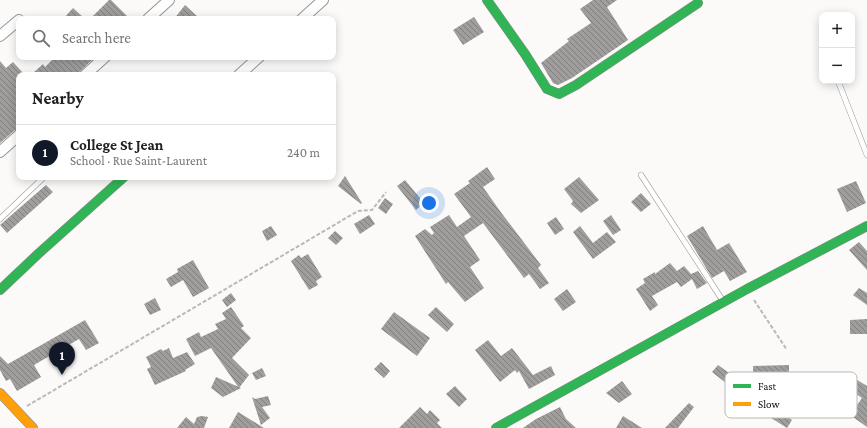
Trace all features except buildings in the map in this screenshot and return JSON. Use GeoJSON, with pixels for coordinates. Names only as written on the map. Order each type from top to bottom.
{"type":"FeatureCollection","features":[{"type":"Feature","properties":{"kind":"street"},"geometry":{"type":"LineString","coordinates":[[151,16],[169,0]]}},
{"type":"Feature","properties":{"kind":"street"},"geometry":{"type":"LineString","coordinates":[[305,16],[323,0]]}},
{"type":"Feature","properties":{"kind":"street"},"geometry":{"type":"LineString","coordinates":[[487,0],[547,88],[552,92],[559,94],[576,85],[698,3]]}},
{"type":"Feature","properties":{"kind":"street"},"geometry":{"type":"LineString","coordinates":[[0,36],[16,23]]}},
{"type":"Feature","properties":{"kind":"street"},"geometry":{"type":"LineString","coordinates":[[88,72],[102,60]]}},
{"type":"Feature","properties":{"kind":"street"},"geometry":{"type":"LineString","coordinates":[[242,72],[256,60]]}},
{"type":"Feature","properties":{"kind":"street"},"geometry":{"type":"LineString","coordinates":[[0,152],[16,138]]}},
{"type":"Feature","properties":{"kind":"street"},"geometry":{"type":"LineString","coordinates":[[0,290],[121,180]]}},
{"type":"Feature","properties":{"kind":"street"},"geometry":{"type":"LineString","coordinates":[[496,428],[747,289],[867,226]]}},
{"type":"Feature","properties":{"kind":"street"},"geometry":{"type":"LineString","coordinates":[[0,393],[33,428]]}},
{"type":"Feature","properties":{"kind":"lane"},"geometry":{"type":"LineString","coordinates":[[839,84],[867,155]]}},
{"type":"Feature","properties":{"kind":"lane"},"geometry":{"type":"LineString","coordinates":[[641,175],[724,302]]}},
{"type":"Feature","properties":{"kind":"lane"},"geometry":{"type":"LineString","coordinates":[[0,219],[41,180]]}},
{"type":"Feature","properties":{"kind":"path"},"geometry":{"type":"LineString","coordinates":[[18,411],[358,211],[372,210],[386,192]]}},
{"type":"Feature","properties":{"kind":"path"},"geometry":{"type":"LineString","coordinates":[[747,289],[787,350]]}},
{"type":"Feature","properties":{"kind":"traffic: fast"},"geometry":{"type":"LineString","coordinates":[[487,0],[525,54],[547,89],[559,94],[576,85],[698,3]]}},
{"type":"Feature","properties":{"kind":"traffic: fast"},"geometry":{"type":"LineString","coordinates":[[0,290],[121,180]]}},
{"type":"Feature","properties":{"kind":"traffic: fast"},"geometry":{"type":"LineString","coordinates":[[496,428],[747,289],[867,226]]}},
{"type":"Feature","properties":{"kind":"traffic: slow"},"geometry":{"type":"LineString","coordinates":[[0,393],[33,428]]}},
{"type":"Feature","properties":{"kind":"place","name":"College St Jean"},"geometry":{"type":"Point","coordinates":[62,375]}}]}
